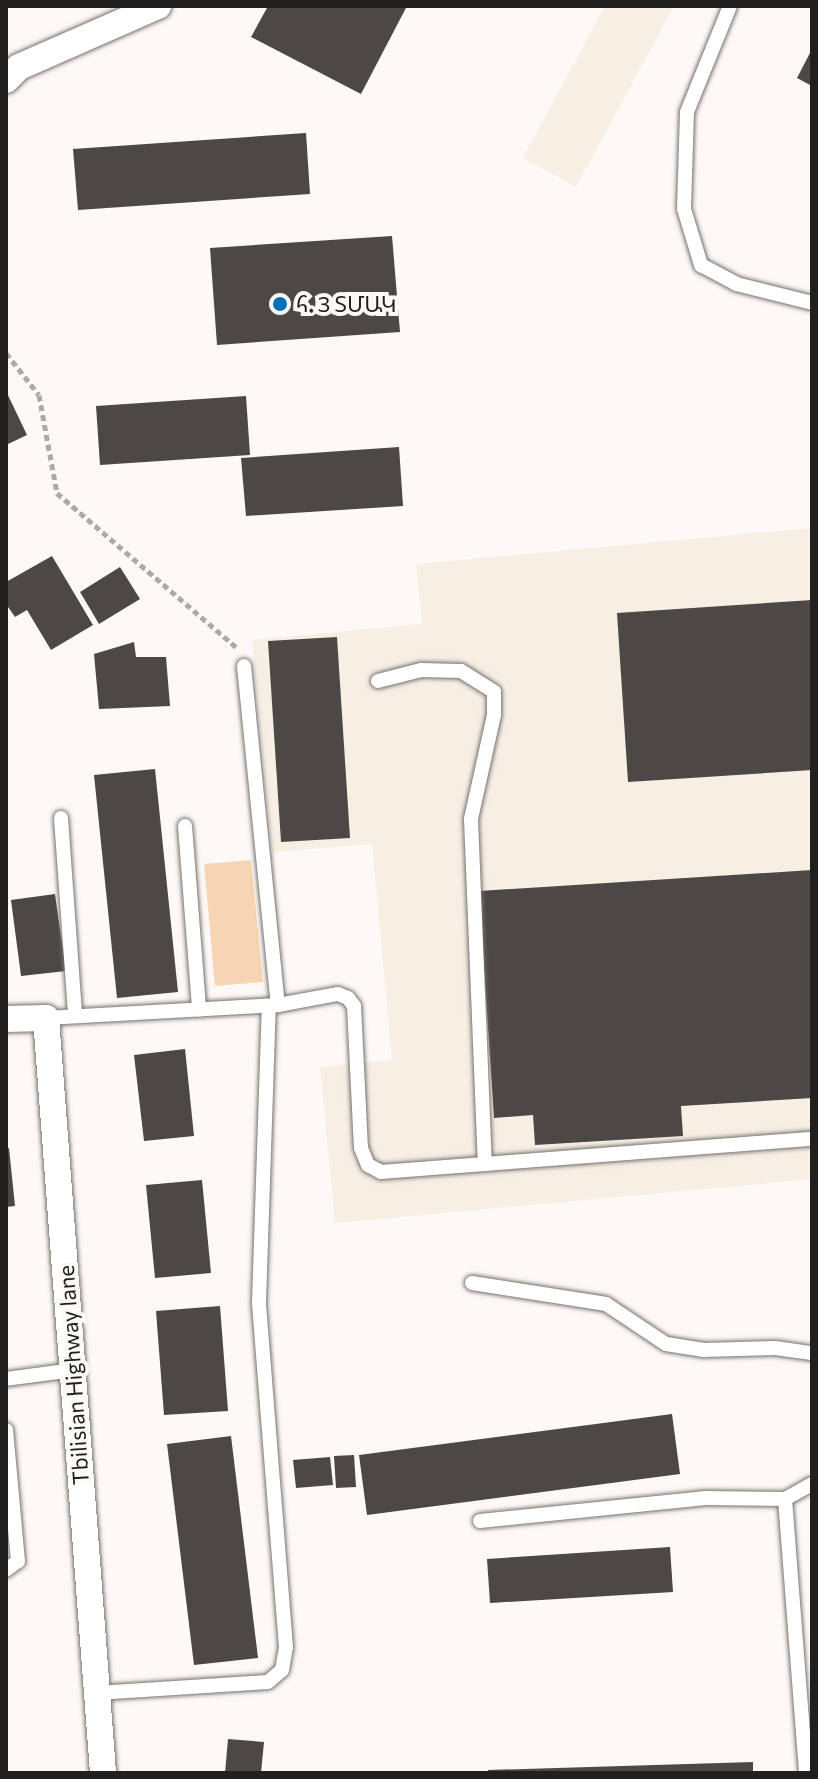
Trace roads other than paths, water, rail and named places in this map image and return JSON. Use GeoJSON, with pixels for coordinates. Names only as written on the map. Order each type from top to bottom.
{"type":"FeatureCollection","features":[{"type":"Feature","properties":{"kind":"street"},"geometry":{"type":"LineString","coordinates":[[6,80],[19,67],[158,6]]}},
{"type":"Feature","properties":{"kind":"street"},"geometry":{"type":"LineString","coordinates":[[6,1019],[46,1018]]}},
{"type":"Feature","properties":{"kind":"street","name":"Tbilisian Highway lane"},"geometry":{"type":"LineString","coordinates":[[46,1018],[103,1773]]}},
{"type":"Feature","properties":{"kind":"lane"},"geometry":{"type":"LineString","coordinates":[[730,6],[687,112],[684,209],[701,265],[736,284],[812,303]]}},
{"type":"Feature","properties":{"kind":"lane"},"geometry":{"type":"LineString","coordinates":[[97,1693],[268,1682],[282,1670],[286,1647],[259,1302],[273,1005],[244,666]]}},
{"type":"Feature","properties":{"kind":"lane"},"geometry":{"type":"LineString","coordinates":[[378,681],[421,670],[461,671],[494,692],[494,715],[471,819],[485,1164]]}},
{"type":"Feature","properties":{"kind":"lane"},"geometry":{"type":"LineString","coordinates":[[61,818],[75,1015]]}},
{"type":"Feature","properties":{"kind":"lane"},"geometry":{"type":"LineString","coordinates":[[185,826],[199,1009]]}},
{"type":"Feature","properties":{"kind":"lane"},"geometry":{"type":"LineString","coordinates":[[46,1018],[273,1005],[338,994],[354,1006],[361,1148],[368,1165],[381,1172],[812,1139]]}},
{"type":"Feature","properties":{"kind":"lane"},"geometry":{"type":"LineString","coordinates":[[472,1283],[606,1304],[666,1344],[703,1350],[775,1348],[812,1353]]}},
{"type":"Feature","properties":{"kind":"lane"},"geometry":{"type":"LineString","coordinates":[[6,1379],[73,1370]]}},
{"type":"Feature","properties":{"kind":"lane"},"geometry":{"type":"LineString","coordinates":[[6,1430],[18,1561],[6,1570]]}},
{"type":"Feature","properties":{"kind":"lane"},"geometry":{"type":"LineString","coordinates":[[480,1521],[706,1498],[785,1499],[812,1484]]}},
{"type":"Feature","properties":{"kind":"lane"},"geometry":{"type":"LineString","coordinates":[[785,1499],[806,1773]]}},
{"type":"Feature","properties":{"kind":"place","name":"հ. 3 ՏՄԱԿ"},"geometry":{"type":"Point","coordinates":[280,304]}}]}
